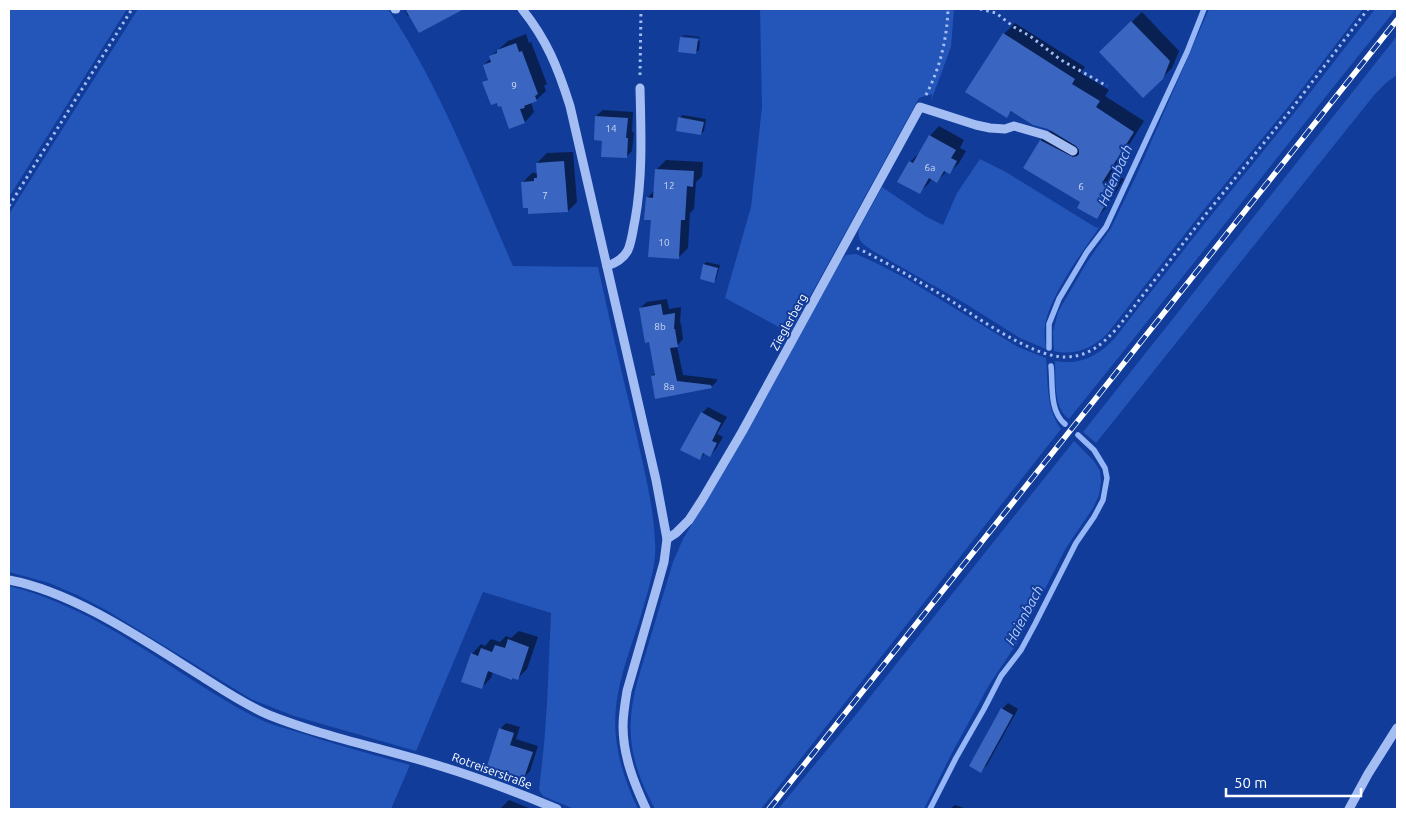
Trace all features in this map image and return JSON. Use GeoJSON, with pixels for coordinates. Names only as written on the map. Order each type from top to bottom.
{"type":"FeatureCollection","features":[{"type":"Feature","properties":{"kind":"street"},"geometry":{"type":"LineString","coordinates":[[525,11],[549,49],[560,75],[579,145],[656,480],[667,539],[664,562],[627,691],[624,708],[625,752],[633,779],[646,809]]}},
{"type":"Feature","properties":{"kind":"street"},"geometry":{"type":"LineString","coordinates":[[607,266],[619,260],[628,249],[638,205],[641,162],[640,88]]}},
{"type":"Feature","properties":{"kind":"street"},"geometry":{"type":"LineString","coordinates":[[920,107],[990,128],[1005,129],[1014,126],[1045,135],[1073,151]]}},
{"type":"Feature","properties":{"kind":"street","name":"Zieglerberg"},"geometry":{"type":"LineString","coordinates":[[667,539],[689,520],[742,432],[920,107]]}},
{"type":"Feature","properties":{"kind":"street","name":"Rotreiserstraße"},"geometry":{"type":"LineString","coordinates":[[9,580],[48,591],[81,605],[140,638],[249,706],[269,715],[483,780],[557,809]]}},
{"type":"Feature","properties":{"kind":"street"},"geometry":{"type":"LineString","coordinates":[[1349,809],[1397,728]]}},
{"type":"Feature","properties":{"kind":"path"},"geometry":{"type":"LineString","coordinates":[[9,206],[132,9]]}},
{"type":"Feature","properties":{"kind":"path"},"geometry":{"type":"LineString","coordinates":[[640,88],[641,9]]}},
{"type":"Feature","properties":{"kind":"path"},"geometry":{"type":"LineString","coordinates":[[920,107],[940,59],[947,32],[948,9]]}},
{"type":"Feature","properties":{"kind":"path"},"geometry":{"type":"LineString","coordinates":[[980,9],[996,13],[1061,60],[1107,86]]}},
{"type":"Feature","properties":{"kind":"path"},"geometry":{"type":"LineString","coordinates":[[846,242],[939,294],[1016,341],[1045,354],[1055,356],[1084,354],[1099,346],[1119,326],[1206,214],[1290,111],[1368,9]]}},
{"type":"Feature","properties":{"kind":"shaded area"},"geometry":{"type":"Polygon","coordinates":[[[9,9],[127,9],[9,197],[9,9]]]}},
{"type":"Feature","properties":{"kind":"shaded area"},"geometry":{"type":"Polygon","coordinates":[[[138,9],[388,9],[425,70],[441,102],[513,266],[598,267],[646,478],[654,526],[655,560],[652,577],[623,671],[615,720],[617,747],[623,773],[638,809],[574,809],[543,796],[539,790],[547,704],[551,613],[483,592],[416,751],[294,716],[251,699],[106,610],[49,583],[9,572],[9,214],[138,9]]]}},
{"type":"Feature","properties":{"kind":"shaded area"},"geometry":{"type":"Polygon","coordinates":[[[760,9],[954,9],[951,47],[931,101],[932,94],[919,98],[790,333],[725,298],[751,207],[762,107],[760,9]]]}},
{"type":"Feature","properties":{"kind":"shaded area"},"geometry":{"type":"Polygon","coordinates":[[[1209,9],[1363,9],[1288,107],[1206,207],[1107,334],[1083,350],[1076,352],[1054,351],[1053,332],[1058,312],[1087,262],[1111,228],[1137,174],[1209,9]]]}},
{"type":"Feature","properties":{"kind":"shaded area"},"geometry":{"type":"Polygon","coordinates":[[[1375,9],[1396,9],[1069,419],[1060,408],[1058,401],[1055,361],[1080,361],[1101,351],[1114,339],[1375,9]]]}},
{"type":"Feature","properties":{"kind":"shaded area"},"geometry":{"type":"Polygon","coordinates":[[[1397,36],[1397,75],[1375,94],[1096,443],[1083,432],[1397,36]]]}},
{"type":"Feature","properties":{"kind":"shaded area"},"geometry":{"type":"Polygon","coordinates":[[[980,159],[1006,172],[1099,228],[1067,275],[1053,302],[1045,326],[1046,349],[1020,338],[966,304],[873,251],[860,240],[859,229],[882,187],[925,216],[943,225],[957,193],[980,159]]]}},
{"type":"Feature","properties":{"kind":"shaded area"},"geometry":{"type":"Polygon","coordinates":[[[856,254],[907,279],[1018,347],[1046,358],[1050,404],[1061,429],[761,809],[655,809],[635,761],[632,746],[631,714],[638,679],[673,562],[683,539],[744,437],[840,262],[846,255],[856,254]]]}},
{"type":"Feature","properties":{"kind":"shaded area"},"geometry":{"type":"Polygon","coordinates":[[[1074,441],[1094,461],[1100,471],[1099,495],[1093,508],[1066,548],[1017,643],[989,685],[924,809],[778,809],[854,717],[1074,441]]]}},
{"type":"Feature","properties":{"kind":"shaded area"},"geometry":{"type":"Polygon","coordinates":[[[9,586],[42,596],[74,609],[134,643],[221,698],[263,721],[410,765],[391,809],[9,809],[9,586]]]}},
{"type":"Feature","properties":{"kind":"building"},"geometry":{"type":"Polygon","coordinates":[[[405,9],[464,9],[419,33],[405,9]]]}},
{"type":"Feature","properties":{"kind":"building"},"geometry":{"type":"Polygon","coordinates":[[[1131,21],[1170,61],[1163,79],[1143,98],[1099,52],[1131,21]]]}},
{"type":"Feature","properties":{"kind":"building"},"geometry":{"type":"Polygon","coordinates":[[[1003,33],[1075,79],[1072,84],[1100,101],[1096,107],[1134,132],[1102,183],[1114,190],[1097,219],[1077,208],[1080,202],[1023,168],[1040,140],[1073,157],[1079,154],[1076,146],[1048,129],[1033,125],[1011,111],[1007,118],[965,92],[1003,33]]]}},
{"type":"Feature","properties":{"kind":"building"},"geometry":{"type":"Polygon","coordinates":[[[680,37],[698,39],[696,54],[678,52],[680,37]]]}},
{"type":"Feature","properties":{"kind":"building"},"geometry":{"type":"Polygon","coordinates":[[[516,43],[519,52],[522,51],[538,94],[535,96],[537,101],[520,109],[525,123],[509,129],[501,106],[498,107],[497,103],[491,105],[482,82],[488,80],[483,65],[491,62],[489,56],[497,53],[497,50],[516,43]]]}},
{"type":"Feature","properties":{"kind":"building"},"geometry":{"type":"Polygon","coordinates":[[[595,116],[628,118],[627,158],[601,157],[602,141],[594,140],[595,116]]]}},
{"type":"Feature","properties":{"kind":"building"},"geometry":{"type":"Polygon","coordinates":[[[678,117],[704,122],[701,135],[676,131],[678,117]]]}},
{"type":"Feature","properties":{"kind":"building"},"geometry":{"type":"Polygon","coordinates":[[[929,135],[956,150],[951,158],[957,161],[950,174],[944,171],[937,183],[929,178],[920,194],[897,182],[909,161],[913,163],[929,135]]]}},
{"type":"Feature","properties":{"kind":"building"},"geometry":{"type":"Polygon","coordinates":[[[564,161],[568,212],[528,214],[528,208],[523,208],[521,182],[534,181],[534,178],[537,178],[536,163],[564,161]]]}},
{"type":"Feature","properties":{"kind":"building"},"geometry":{"type":"Polygon","coordinates":[[[655,169],[694,171],[693,187],[687,186],[685,220],[681,220],[679,259],[648,257],[651,220],[644,220],[646,197],[653,198],[655,169]]]}},
{"type":"Feature","properties":{"kind":"building"},"geometry":{"type":"Polygon","coordinates":[[[703,264],[718,268],[714,283],[700,279],[703,264]]]}},
{"type":"Feature","properties":{"kind":"building"},"geometry":{"type":"Polygon","coordinates":[[[661,304],[663,315],[675,313],[674,329],[678,347],[670,348],[677,381],[711,385],[712,388],[655,399],[651,376],[655,375],[649,342],[645,343],[639,308],[661,304]]]}},
{"type":"Feature","properties":{"kind":"building"},"geometry":{"type":"Polygon","coordinates":[[[701,412],[721,423],[712,441],[717,443],[710,457],[703,453],[700,460],[680,450],[701,412]]]}},
{"type":"Feature","properties":{"kind":"building"},"geometry":{"type":"Polygon","coordinates":[[[508,639],[529,647],[518,680],[512,678],[512,680],[488,671],[482,689],[461,682],[471,653],[478,656],[481,648],[492,652],[495,645],[505,648],[508,639]]]}},
{"type":"Feature","properties":{"kind":"building"},"geometry":{"type":"Polygon","coordinates":[[[1001,708],[1013,715],[981,773],[969,766],[1001,708]]]}},
{"type":"Feature","properties":{"kind":"building"},"geometry":{"type":"Polygon","coordinates":[[[499,728],[514,733],[510,745],[533,752],[524,778],[487,766],[499,728]]]}},
{"type":"Feature","properties":{"kind":"waterway","name":"Haienbach"},"geometry":{"type":"LineString","coordinates":[[1049,348],[1049,324],[1059,299],[1087,252],[1106,227],[1187,52],[1204,9]]}},
{"type":"Feature","properties":{"kind":"waterway","name":"Haienbach"},"geometry":{"type":"LineString","coordinates":[[1051,366],[1054,405],[1060,419],[1065,424]]}},
{"type":"Feature","properties":{"kind":"waterway","name":"Haienbach"},"geometry":{"type":"LineString","coordinates":[[930,809],[1001,676],[1021,650],[1076,543],[1103,500],[1107,478],[1105,468],[1094,450],[1078,435]]}},
{"type":"Feature","properties":{"kind":"railway"},"geometry":{"type":"LineString","coordinates":[[769,809],[1397,20]]}}]}
